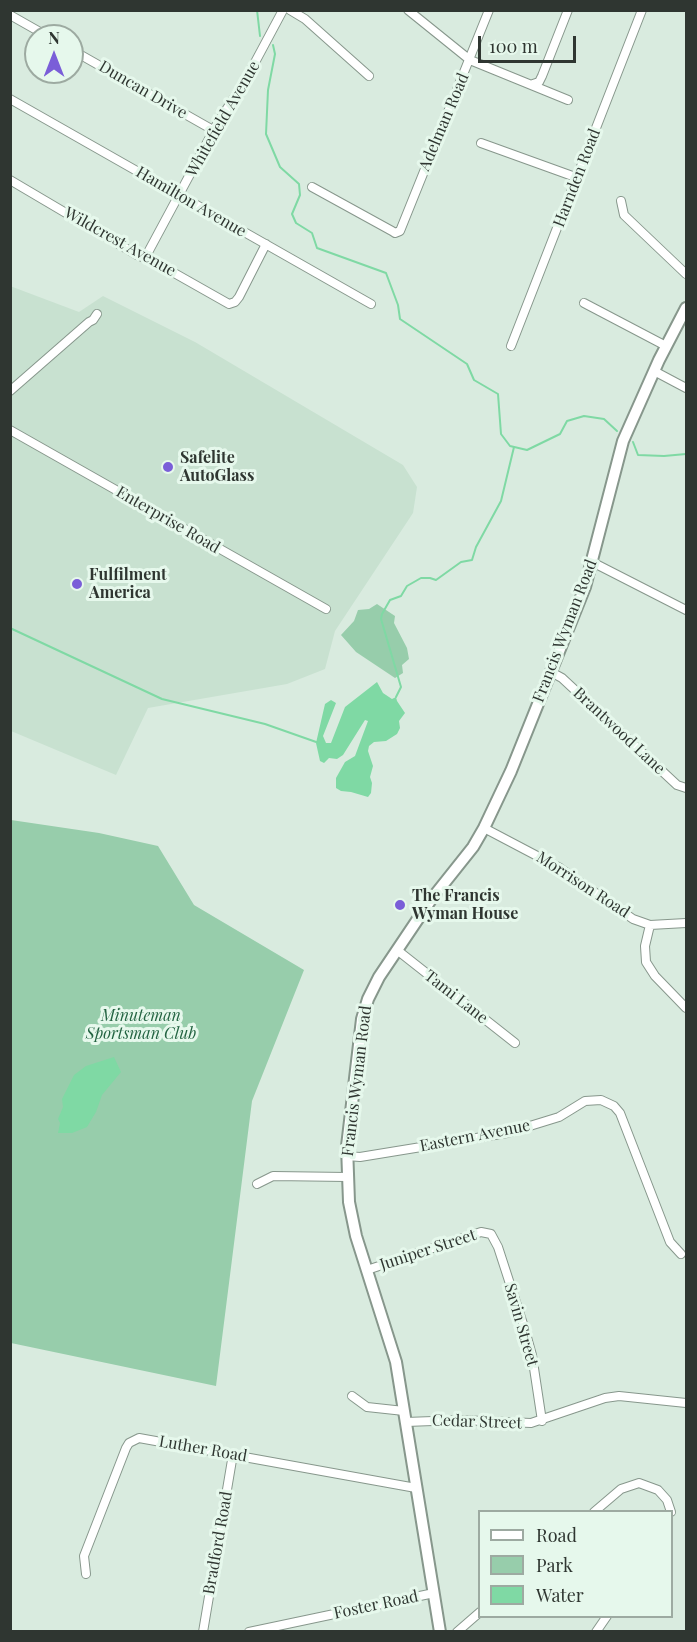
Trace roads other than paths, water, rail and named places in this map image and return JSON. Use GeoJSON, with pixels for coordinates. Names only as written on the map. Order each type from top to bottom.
{"type":"FeatureCollection","features":[{"type":"Feature","properties":{"kind":"main road","name":"Francis Wyman Road"},"geometry":{"type":"LineString","coordinates":[[440,1632],[396,1362],[354,1228],[347,1177],[346,1156],[364,1012],[373,987],[397,950],[430,901],[473,847],[511,771],[585,587],[621,447],[654,371],[687,308]]}},
{"type":"Feature","properties":{"kind":"street","name":"Whitefield Avenue"},"geometry":{"type":"LineString","coordinates":[[145,258],[213,130],[251,71],[283,10]]}},
{"type":"Feature","properties":{"kind":"street"},"geometry":{"type":"LineString","coordinates":[[290,10],[305,19],[369,76]]}},
{"type":"Feature","properties":{"kind":"street"},"geometry":{"type":"LineString","coordinates":[[408,10],[470,60],[568,100]]}},
{"type":"Feature","properties":{"kind":"street","name":"Adelman Road"},"geometry":{"type":"LineString","coordinates":[[312,187],[398,233],[402,229],[489,10]]}},
{"type":"Feature","properties":{"kind":"street"},"geometry":{"type":"LineString","coordinates":[[533,84],[539,82],[542,76],[568,10]]}},
{"type":"Feature","properties":{"kind":"street","name":"Harnden Road"},"geometry":{"type":"LineString","coordinates":[[511,346],[642,10]]}},
{"type":"Feature","properties":{"kind":"street","name":"Duncan Drive"},"geometry":{"type":"LineString","coordinates":[[84,57],[213,130]]}},
{"type":"Feature","properties":{"kind":"street","name":"Hamilton Avenue"},"geometry":{"type":"LineString","coordinates":[[10,99],[371,304]]}},
{"type":"Feature","properties":{"kind":"street"},"geometry":{"type":"LineString","coordinates":[[481,143],[578,178]]}},
{"type":"Feature","properties":{"kind":"street","name":"Wildcrest Avenue"},"geometry":{"type":"LineString","coordinates":[[10,180],[229,304],[235,302],[266,244]]}},
{"type":"Feature","properties":{"kind":"street"},"geometry":{"type":"LineString","coordinates":[[621,201],[625,216],[687,274]]}},
{"type":"Feature","properties":{"kind":"street"},"geometry":{"type":"LineString","coordinates":[[584,303],[666,346]]}},
{"type":"Feature","properties":{"kind":"street"},"geometry":{"type":"LineString","coordinates":[[10,391],[93,320],[97,314]]}},
{"type":"Feature","properties":{"kind":"street"},"geometry":{"type":"LineString","coordinates":[[654,371],[687,388]]}},
{"type":"Feature","properties":{"kind":"street","name":"Enterprise Road"},"geometry":{"type":"LineString","coordinates":[[10,430],[326,609]]}},
{"type":"Feature","properties":{"kind":"street"},"geometry":{"type":"LineString","coordinates":[[592,562],[687,610]]}},
{"type":"Feature","properties":{"kind":"street","name":"Brantwood Lane"},"geometry":{"type":"LineString","coordinates":[[551,672],[560,677],[677,785],[687,788]]}},
{"type":"Feature","properties":{"kind":"street","name":"Morrison Road"},"geometry":{"type":"LineString","coordinates":[[484,828],[553,863],[633,919],[650,924],[687,923]]}},
{"type":"Feature","properties":{"kind":"street"},"geometry":{"type":"LineString","coordinates":[[650,924],[645,946],[646,962],[655,976],[687,1008]]}},
{"type":"Feature","properties":{"kind":"street","name":"Tami Lane"},"geometry":{"type":"LineString","coordinates":[[397,950],[515,1043]]}},
{"type":"Feature","properties":{"kind":"street","name":"Eastern Avenue"},"geometry":{"type":"LineString","coordinates":[[346,1156],[360,1157],[507,1133],[559,1117],[585,1101],[601,1100],[610,1103],[620,1113],[670,1243],[681,1254]]}},
{"type":"Feature","properties":{"kind":"street"},"geometry":{"type":"LineString","coordinates":[[257,1184],[273,1176],[347,1177]]}},
{"type":"Feature","properties":{"kind":"street","name":"Juniper Street"},"geometry":{"type":"LineString","coordinates":[[367,1270],[481,1232],[488,1233]]}},
{"type":"Feature","properties":{"kind":"street","name":"Savin Street"},"geometry":{"type":"LineString","coordinates":[[488,1233],[492,1235],[498,1247],[525,1330],[533,1362],[542,1421]]}},
{"type":"Feature","properties":{"kind":"street","name":"Cedar Street"},"geometry":{"type":"LineString","coordinates":[[352,1396],[367,1407],[405,1417],[522,1424],[542,1421],[612,1396],[634,1396],[687,1403]]}},
{"type":"Feature","properties":{"kind":"street","name":"Luther Road"},"geometry":{"type":"LineString","coordinates":[[86,1574],[84,1556],[129,1443],[142,1438],[416,1488]]}},
{"type":"Feature","properties":{"kind":"street","name":"Bradford Road"},"geometry":{"type":"LineString","coordinates":[[203,1632],[233,1454]]}},
{"type":"Feature","properties":{"kind":"street"},"geometry":{"type":"LineString","coordinates":[[596,1510],[626,1485],[639,1483],[658,1490],[667,1500],[670,1510]]}},
{"type":"Feature","properties":{"kind":"street","name":"Foster Road"},"geometry":{"type":"LineString","coordinates":[[249,1632],[434,1593]]}},
{"type":"Feature","properties":{"kind":"street"},"geometry":{"type":"LineString","coordinates":[[457,1632],[478,1614]]}},
{"type":"Feature","properties":{"kind":"street"},"geometry":{"type":"LineString","coordinates":[[596,1632],[607,1618]]}},
{"type":"Feature","properties":{"kind":"water"},"geometry":{"type":"Polygon","coordinates":[[[377,682],[383,693],[392,699],[396,697],[405,713],[399,721],[400,728],[397,734],[386,741],[374,742],[369,746],[368,751],[373,766],[370,777],[371,793],[368,797],[341,791],[336,788],[336,778],[345,762],[355,756],[368,721],[365,720],[343,755],[337,759],[329,758],[324,763],[320,761],[316,743],[325,704],[331,700],[336,703],[323,736],[326,743],[331,743],[345,707],[377,682]]]}},
{"type":"Feature","properties":{"kind":"water"},"geometry":{"type":"Polygon","coordinates":[[[114,1057],[121,1072],[102,1095],[87,1127],[72,1133],[58,1133],[60,1123],[58,1119],[63,1107],[62,1099],[74,1075],[86,1066],[114,1057]]]}},
{"type":"Feature","properties":{"kind":"waterway"},"geometry":{"type":"LineString","coordinates":[[257,10],[260,36]]}},
{"type":"Feature","properties":{"kind":"waterway"},"geometry":{"type":"LineString","coordinates":[[273,45],[275,54],[268,90],[266,134],[280,167],[299,184],[300,195],[292,214],[296,223],[312,233],[317,248],[386,273],[398,305],[400,319],[467,364],[474,380],[498,394],[501,434],[510,446],[527,450],[560,434],[567,421],[584,416],[604,419],[617,431]]}},
{"type":"Feature","properties":{"kind":"waterway"},"geometry":{"type":"LineString","coordinates":[[633,442],[638,455],[686,454]]}},
{"type":"Feature","properties":{"kind":"waterway"},"geometry":{"type":"LineString","coordinates":[[396,697],[401,687],[381,619],[382,614],[390,600],[401,596],[407,586],[421,578],[436,580],[461,562],[472,560],[476,547],[501,501],[514,447]]}},
{"type":"Feature","properties":{"kind":"waterway"},"geometry":{"type":"LineString","coordinates":[[10,628],[162,699],[265,724],[319,743]]}},
{"type":"Feature","properties":{"kind":"place","name":"Safelite AutoGlass"},"geometry":{"type":"Point","coordinates":[168,467]}},
{"type":"Feature","properties":{"kind":"place","name":"Fulfilment America"},"geometry":{"type":"Point","coordinates":[77,584]}},
{"type":"Feature","properties":{"kind":"place","name":"The Francis Wyman House"},"geometry":{"type":"Point","coordinates":[400,905]}},
{"type":"Feature","properties":{"kind":"park label","name":"Minuteman Sportsman Club"},"geometry":{"type":"Point","coordinates":[141,1025]}}]}
